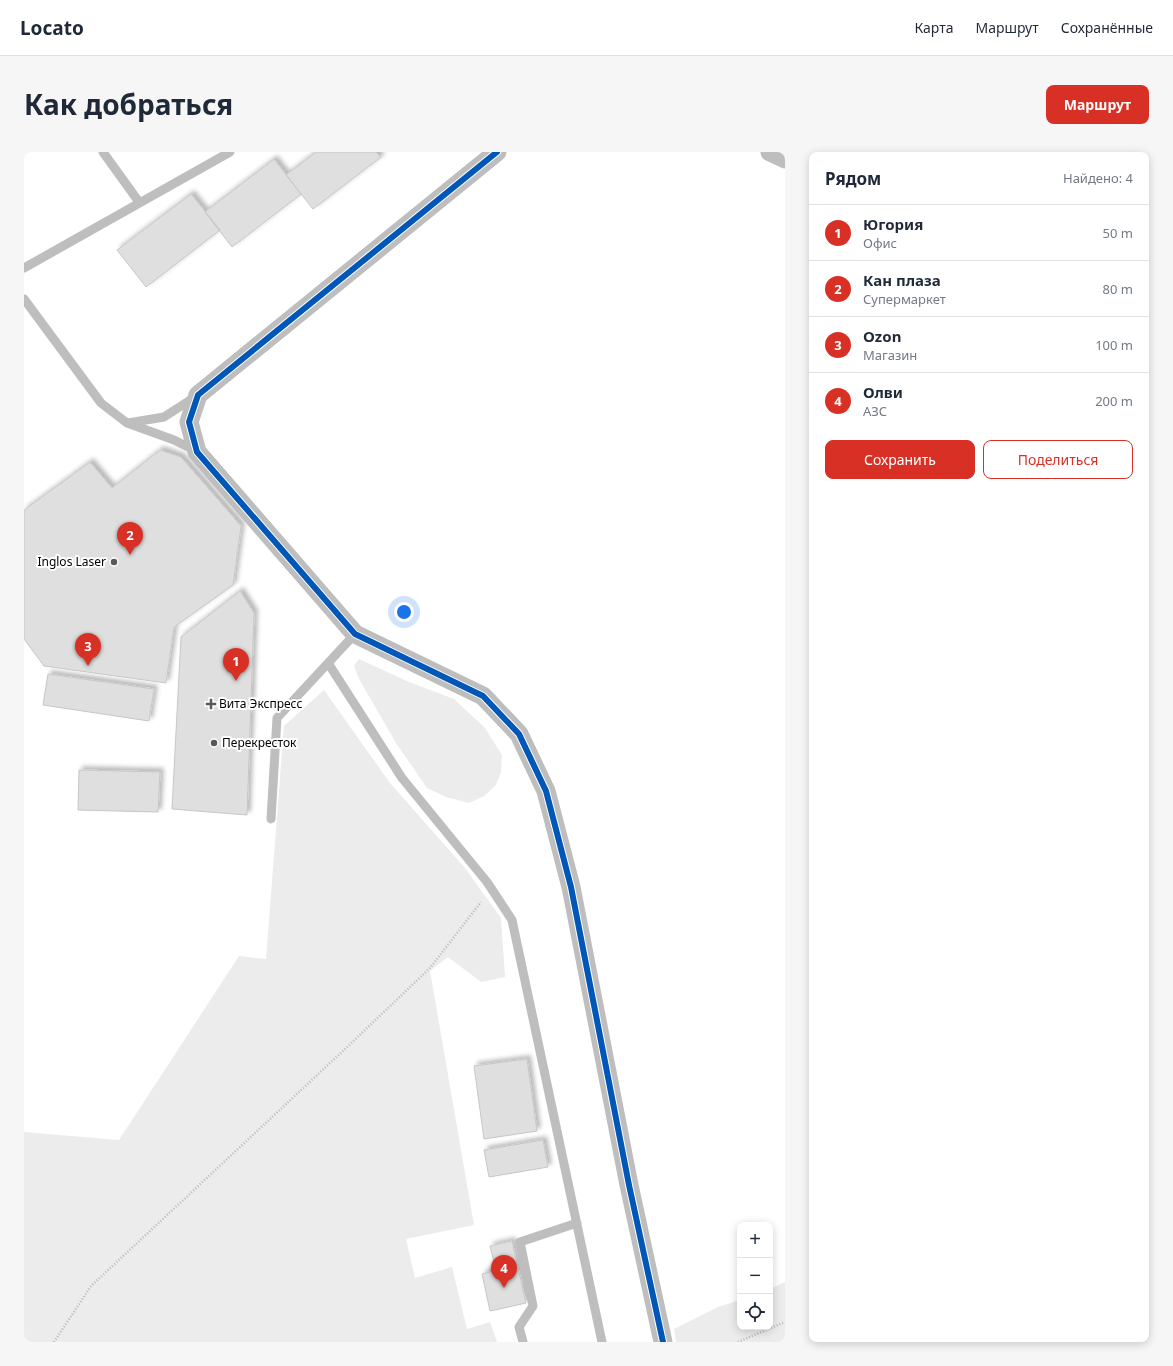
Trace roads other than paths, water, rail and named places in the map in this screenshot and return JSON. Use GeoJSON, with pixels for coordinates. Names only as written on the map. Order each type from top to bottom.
{"type":"FeatureCollection","features":[{"type":"Feature","properties":{"kind":"street"},"geometry":{"type":"LineString","coordinates":[[497,152],[198,395],[189,422],[197,452],[355,634],[483,696],[519,734],[546,791],[571,887],[629,1185],[663,1342]]}},
{"type":"Feature","properties":{"kind":"street"},"geometry":{"type":"LineString","coordinates":[[770,152],[785,159]]}},
{"type":"Feature","properties":{"kind":"lane"},"geometry":{"type":"LineString","coordinates":[[103,152],[140,202]]}},
{"type":"Feature","properties":{"kind":"lane"},"geometry":{"type":"LineString","coordinates":[[24,268],[230,152]]}},
{"type":"Feature","properties":{"kind":"lane"},"geometry":{"type":"LineString","coordinates":[[24,299],[101,402],[127,423],[174,440],[197,452]]}},
{"type":"Feature","properties":{"kind":"lane"},"geometry":{"type":"LineString","coordinates":[[127,423],[164,417],[198,395]]}},
{"type":"Feature","properties":{"kind":"lane"},"geometry":{"type":"LineString","coordinates":[[271,819],[277,718],[355,634]]}},
{"type":"Feature","properties":{"kind":"lane"},"geometry":{"type":"LineString","coordinates":[[328,663],[402,778],[491,889],[512,920],[602,1342]]}},
{"type":"Feature","properties":{"kind":"lane"},"geometry":{"type":"LineString","coordinates":[[523,1342],[519,1327],[533,1306],[520,1242],[577,1223]]}},
{"type":"Feature","properties":{"kind":"place","name":"Кан плаза"},"geometry":{"type":"Point","coordinates":[130,555]}},
{"type":"Feature","properties":{"kind":"place","name":"Inglos Laser"},"geometry":{"type":"Point","coordinates":[114,562]}},
{"type":"Feature","properties":{"kind":"place","name":"Ozon"},"geometry":{"type":"Point","coordinates":[88,666]}},
{"type":"Feature","properties":{"kind":"place","name":"Югория"},"geometry":{"type":"Point","coordinates":[236,681]}},
{"type":"Feature","properties":{"kind":"place","name":"Вита Экспресс"},"geometry":{"type":"Point","coordinates":[211,704]}},
{"type":"Feature","properties":{"kind":"place","name":"Перекресток"},"geometry":{"type":"Point","coordinates":[214,743]}},
{"type":"Feature","properties":{"kind":"place","name":"Олви"},"geometry":{"type":"Point","coordinates":[504,1288]}}]}
